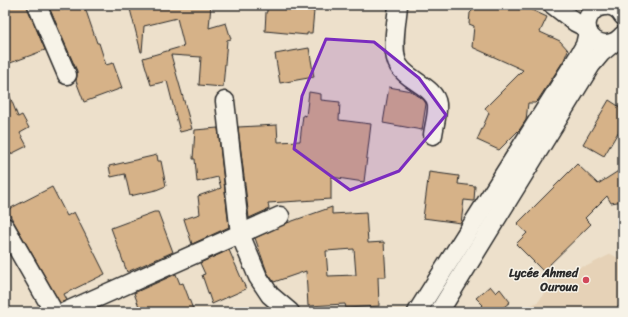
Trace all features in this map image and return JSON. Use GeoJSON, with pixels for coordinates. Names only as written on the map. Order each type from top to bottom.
{"type":"FeatureCollection","features":[{"type":"Feature","properties":{"kind":"street"},"geometry":{"type":"LineString","coordinates":[[37,5],[67,75]]}},
{"type":"Feature","properties":{"kind":"street"},"geometry":{"type":"LineString","coordinates":[[398,5],[395,54],[398,66],[408,76],[430,91],[434,97],[437,104],[433,135]]}},
{"type":"Feature","properties":{"kind":"street"},"geometry":{"type":"LineString","coordinates":[[553,5],[588,30]]}},
{"type":"Feature","properties":{"kind":"street"},"geometry":{"type":"LineString","coordinates":[[607,8],[593,11],[587,22],[588,30],[591,37],[601,44],[618,39]]}},
{"type":"Feature","properties":{"kind":"street"},"geometry":{"type":"LineString","coordinates":[[417,312],[578,57],[584,45],[588,30]]}},
{"type":"Feature","properties":{"kind":"street"},"geometry":{"type":"LineString","coordinates":[[438,312],[591,65],[601,53],[618,39]]}},
{"type":"Feature","properties":{"kind":"street"},"geometry":{"type":"LineString","coordinates":[[225,101],[240,234],[258,277],[270,295],[290,312]]}},
{"type":"Feature","properties":{"kind":"street"},"geometry":{"type":"LineString","coordinates":[[65,312],[280,216]]}},
{"type":"Feature","properties":{"kind":"street"},"geometry":{"type":"LineString","coordinates":[[5,226],[53,312]]}},
{"type":"Feature","properties":{"kind":"highlighted area"},"geometry":{"type":"Polygon","coordinates":[[[326,39],[374,42],[419,78],[446,115],[399,171],[350,190],[294,149],[302,96],[326,39]]]}},
{"type":"Feature","properties":{"kind":"shaded area","name":"Lycée Ahmed Ouroua"},"geometry":{"type":"Polygon","coordinates":[[[611,254],[623,261],[623,312],[509,312],[511,309],[526,308],[539,301],[547,288],[549,271],[587,266],[611,254]]]}},
{"type":"Feature","properties":{"kind":"building"},"geometry":{"type":"Polygon","coordinates":[[[5,5],[27,5],[45,50],[5,65],[5,38],[9,37],[5,26],[5,5]]]}},
{"type":"Feature","properties":{"kind":"building"},"geometry":{"type":"Polygon","coordinates":[[[48,5],[61,5],[62,10],[84,5],[106,65],[113,63],[122,88],[84,102],[76,81],[77,71],[48,5]]]}},
{"type":"Feature","properties":{"kind":"building"},"geometry":{"type":"Polygon","coordinates":[[[129,5],[211,5],[209,28],[226,23],[231,39],[227,40],[223,87],[199,85],[201,57],[171,55],[192,129],[180,132],[167,81],[151,85],[143,58],[184,46],[177,18],[144,26],[141,52],[129,5]]]}},
{"type":"Feature","properties":{"kind":"building"},"geometry":{"type":"Polygon","coordinates":[[[478,5],[522,9],[525,7],[547,17],[540,32],[560,41],[568,50],[564,60],[538,100],[535,103],[528,103],[526,120],[520,129],[499,150],[477,140],[489,113],[485,108],[523,70],[472,47],[474,26],[469,24],[470,13],[478,5]]]}},
{"type":"Feature","properties":{"kind":"building"},"geometry":{"type":"Polygon","coordinates":[[[267,7],[314,11],[312,33],[307,33],[307,35],[265,31],[267,7]]]}},
{"type":"Feature","properties":{"kind":"building"},"geometry":{"type":"Polygon","coordinates":[[[309,48],[314,77],[280,83],[275,54],[309,48]]]}},
{"type":"Feature","properties":{"kind":"building"},"geometry":{"type":"Polygon","coordinates":[[[5,84],[18,117],[22,115],[29,128],[20,133],[27,146],[5,157],[5,84]]]}},
{"type":"Feature","properties":{"kind":"building"},"geometry":{"type":"Polygon","coordinates":[[[389,87],[411,91],[424,100],[426,104],[422,130],[383,123],[389,87]]]}},
{"type":"Feature","properties":{"kind":"building"},"geometry":{"type":"Polygon","coordinates":[[[309,92],[321,94],[321,100],[340,102],[339,120],[371,124],[364,182],[331,177],[331,199],[268,203],[269,209],[249,218],[238,127],[277,125],[278,142],[300,141],[303,115],[306,116],[309,92]]]}},
{"type":"Feature","properties":{"kind":"building"},"geometry":{"type":"Polygon","coordinates":[[[609,100],[623,109],[623,124],[604,156],[583,144],[609,100]]]}},
{"type":"Feature","properties":{"kind":"building"},"geometry":{"type":"Polygon","coordinates":[[[218,128],[229,227],[192,244],[184,219],[200,214],[198,196],[221,188],[218,177],[197,182],[195,159],[193,159],[195,130],[218,128]]]}},
{"type":"Feature","properties":{"kind":"building"},"geometry":{"type":"Polygon","coordinates":[[[157,155],[158,161],[161,161],[166,186],[130,196],[125,174],[111,177],[109,166],[157,155]]]}},
{"type":"Feature","properties":{"kind":"building"},"geometry":{"type":"Polygon","coordinates":[[[577,164],[598,184],[623,168],[623,201],[611,203],[607,196],[585,218],[591,224],[543,271],[516,244],[527,233],[517,224],[577,164]]]}},
{"type":"Feature","properties":{"kind":"building"},"geometry":{"type":"Polygon","coordinates":[[[429,172],[459,176],[458,184],[475,186],[474,201],[464,200],[461,223],[423,218],[429,172]]]}},
{"type":"Feature","properties":{"kind":"building"},"geometry":{"type":"Polygon","coordinates":[[[52,187],[67,216],[74,212],[105,274],[64,294],[67,300],[60,303],[7,210],[52,187]]]}},
{"type":"Feature","properties":{"kind":"building"},"geometry":{"type":"Polygon","coordinates":[[[332,207],[332,214],[366,212],[368,243],[384,242],[386,277],[378,277],[379,306],[346,308],[345,304],[308,306],[306,271],[274,282],[267,272],[255,238],[287,223],[332,207]],[[354,249],[326,251],[328,276],[356,275],[354,249]]]}},
{"type":"Feature","properties":{"kind":"building"},"geometry":{"type":"Polygon","coordinates":[[[154,212],[158,212],[173,252],[127,272],[111,228],[154,212]]]}},
{"type":"Feature","properties":{"kind":"building"},"geometry":{"type":"Polygon","coordinates":[[[229,250],[246,289],[212,304],[202,275],[205,274],[200,263],[229,250]]]}},
{"type":"Feature","properties":{"kind":"building"},"geometry":{"type":"Polygon","coordinates":[[[176,274],[180,284],[183,283],[194,312],[141,312],[134,293],[176,274]]]}},
{"type":"Feature","properties":{"kind":"building"},"geometry":{"type":"Polygon","coordinates":[[[490,286],[496,293],[500,289],[510,302],[498,312],[476,312],[483,305],[476,298],[490,286]]]}},
{"type":"Feature","properties":{"kind":"place","name":"Lycée Ahmed Ouroua"},"geometry":{"type":"Point","coordinates":[586,280]}}]}
